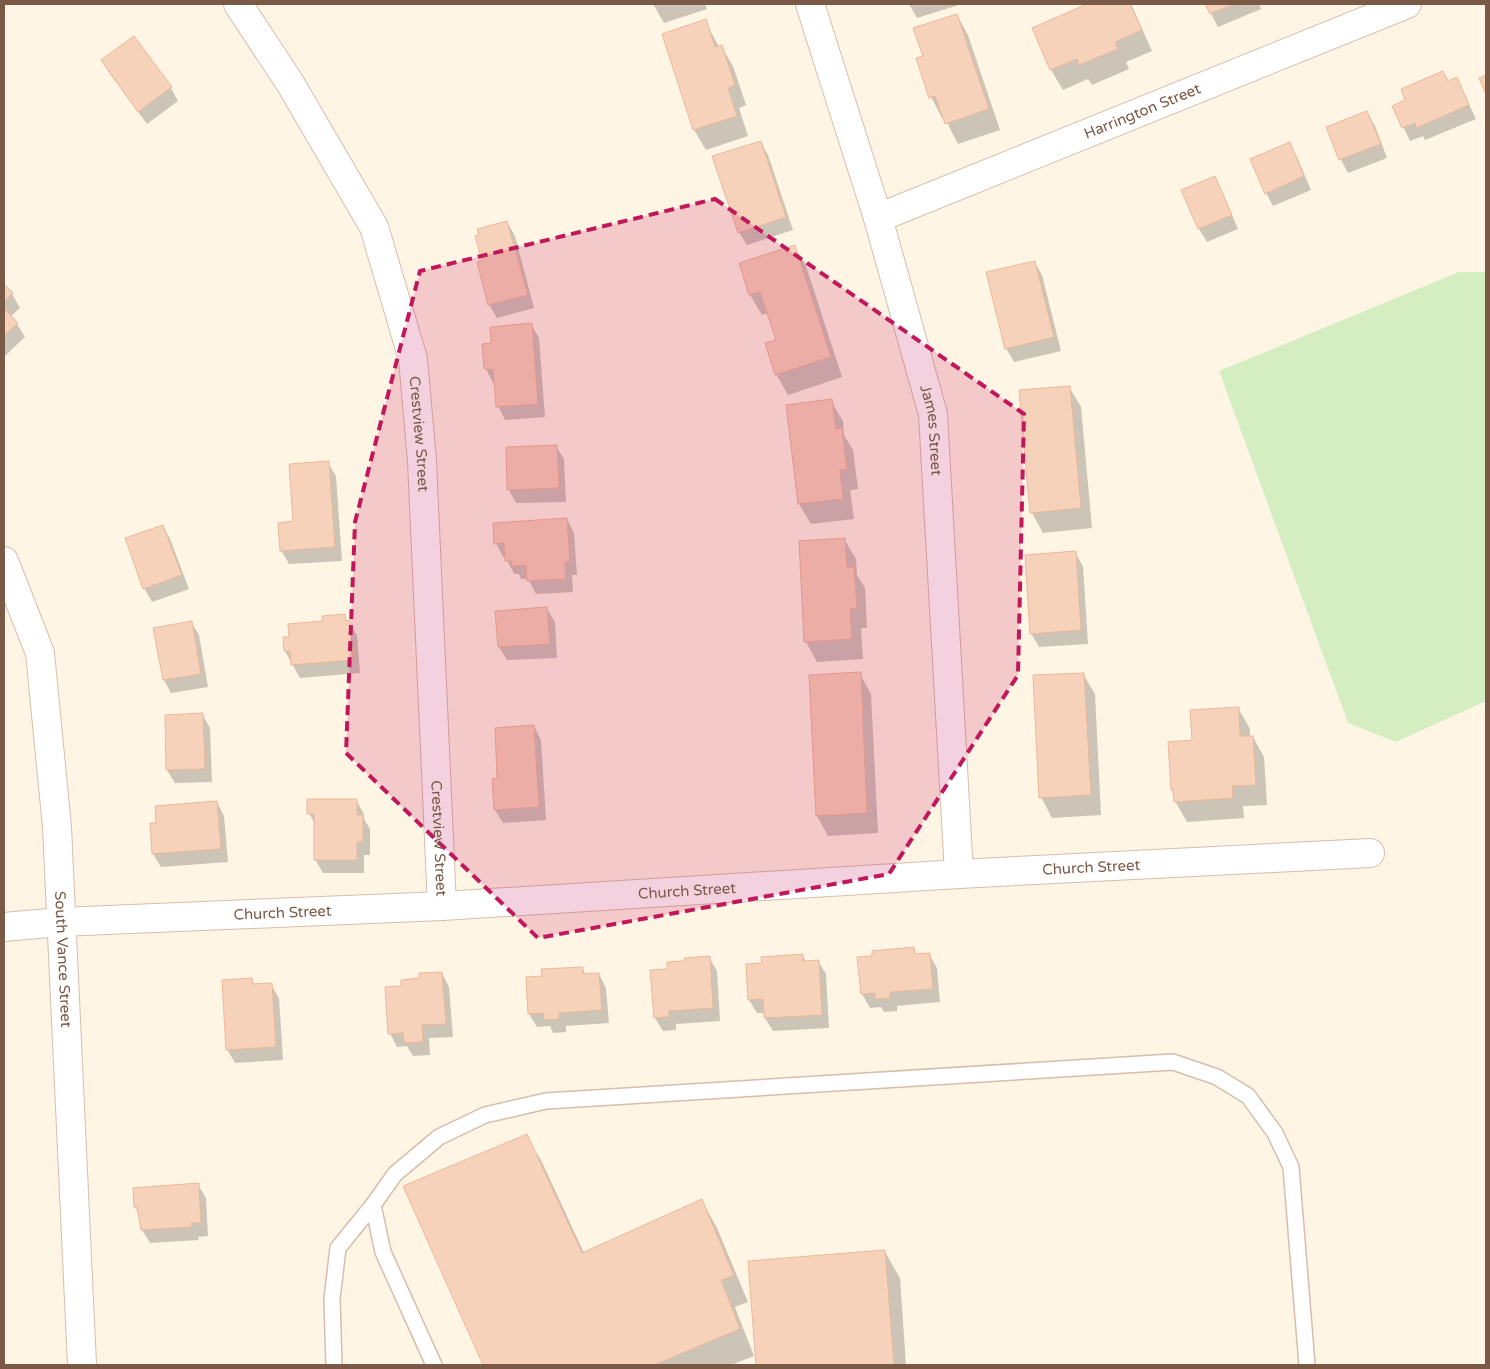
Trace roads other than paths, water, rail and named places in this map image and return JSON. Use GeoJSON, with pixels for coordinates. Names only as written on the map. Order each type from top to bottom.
{"type":"FeatureCollection","features":[{"type":"Feature","properties":{"kind":"street","name":"Crestview Street"},"geometry":{"type":"LineString","coordinates":[[238,4],[290,83],[374,227],[413,359],[422,461],[442,906]]}},
{"type":"Feature","properties":{"kind":"street","name":"James Street"},"geometry":{"type":"LineString","coordinates":[[810,4],[878,218],[933,414],[959,874]]}},
{"type":"Feature","properties":{"kind":"street","name":"Harrington Street"},"geometry":{"type":"LineString","coordinates":[[878,218],[1357,14],[1407,4]]}},
{"type":"Feature","properties":{"kind":"street","name":"South Vance Street"},"geometry":{"type":"LineString","coordinates":[[4,561],[40,653],[57,827],[82,1365]]}},
{"type":"Feature","properties":{"kind":"street","name":"Church Street"},"geometry":{"type":"LineString","coordinates":[[4,927],[60,922],[442,906],[959,874],[1370,853]]}},
{"type":"Feature","properties":{"kind":"lane"},"geometry":{"type":"LineString","coordinates":[[334,1365],[332,1299],[338,1248],[395,1174],[439,1137],[485,1115],[546,1102],[1173,1062],[1216,1077],[1248,1096],[1275,1133],[1291,1167],[1307,1365]]}},
{"type":"Feature","properties":{"kind":"lane"},"geometry":{"type":"LineString","coordinates":[[373,1205],[382,1252],[434,1365]]}}]}
